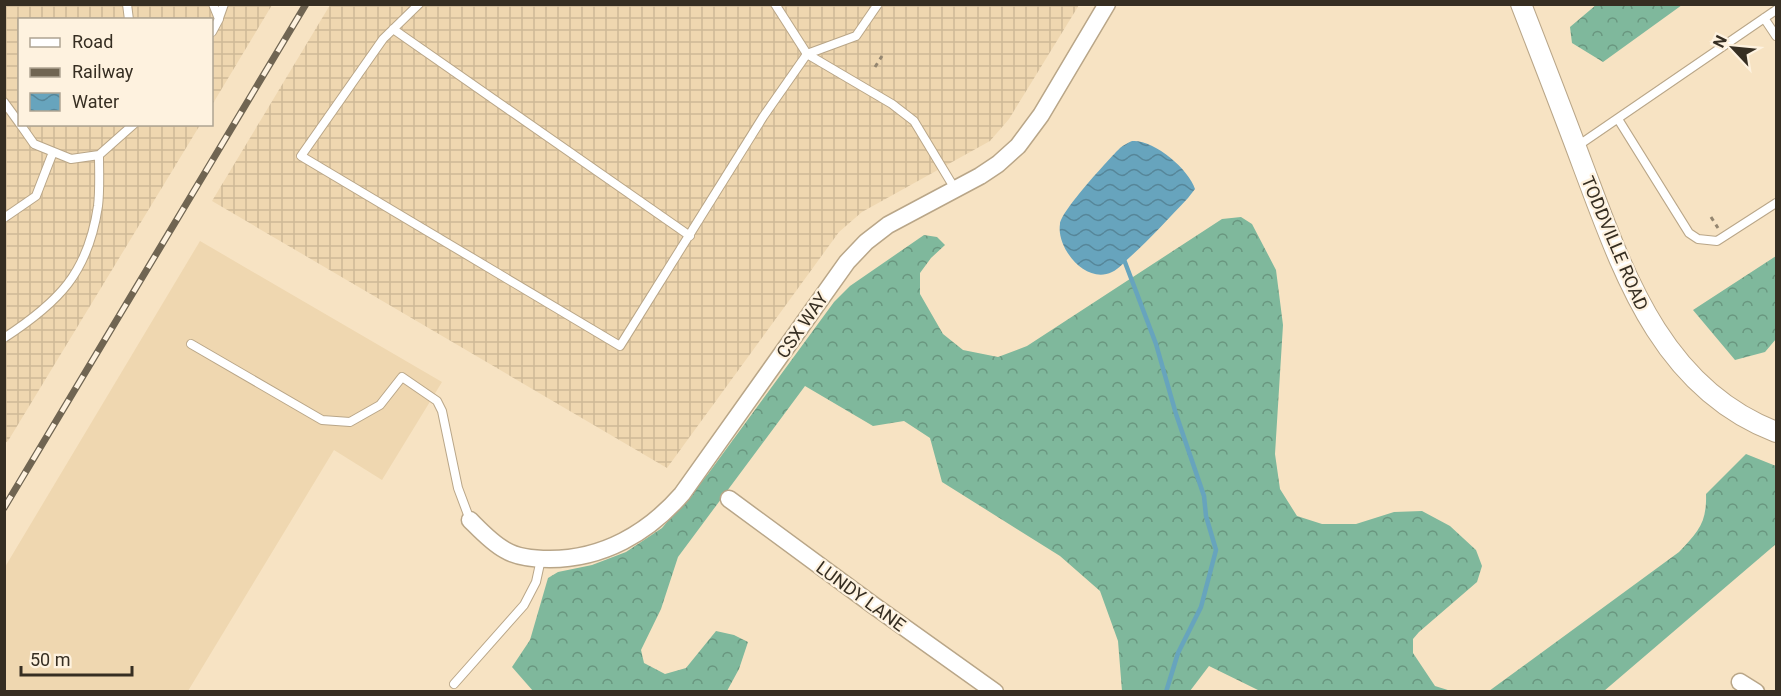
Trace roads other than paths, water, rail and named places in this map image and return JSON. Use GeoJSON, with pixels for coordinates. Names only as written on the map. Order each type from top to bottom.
{"type":"FeatureCollection","features":[{"type":"Feature","properties":{"kind":"street","name":"CSX WAY"},"geometry":{"type":"LineString","coordinates":[[471,520],[485,535],[506,551],[541,559],[559,559],[597,553],[620,544],[654,523],[682,494],[847,262],[866,242],[888,225],[998,164],[1018,146],[1041,115],[1107,4]]}},
{"type":"Feature","properties":{"kind":"street","name":"TODDVILLE ROAD"},"geometry":{"type":"LineString","coordinates":[[1521,4],[1619,258],[1647,318],[1687,372],[1712,395],[1751,420],[1776,432]]}},
{"type":"Feature","properties":{"kind":"street","name":"LUNDY LANE"},"geometry":{"type":"LineString","coordinates":[[729,499],[995,692]]}},
{"type":"Feature","properties":{"kind":"street"},"geometry":{"type":"LineString","coordinates":[[1740,682],[1756,692]]}},
{"type":"Feature","properties":{"kind":"lane"},"geometry":{"type":"LineString","coordinates":[[213,4],[219,18]]}},
{"type":"Feature","properties":{"kind":"lane"},"geometry":{"type":"LineString","coordinates":[[213,30],[224,4]]}},
{"type":"Feature","properties":{"kind":"lane"},"geometry":{"type":"LineString","coordinates":[[419,4],[383,39],[301,156],[620,346],[764,117],[807,54],[856,36],[878,4]]}},
{"type":"Feature","properties":{"kind":"lane"},"geometry":{"type":"LineString","coordinates":[[775,4],[807,54],[892,104],[914,121],[955,189]]}},
{"type":"Feature","properties":{"kind":"lane"},"geometry":{"type":"LineString","coordinates":[[1576,148],[1776,10]]}},
{"type":"Feature","properties":{"kind":"lane"},"geometry":{"type":"LineString","coordinates":[[1764,18],[1776,36]]}},
{"type":"Feature","properties":{"kind":"lane"},"geometry":{"type":"LineString","coordinates":[[393,29],[690,236]]}},
{"type":"Feature","properties":{"kind":"lane"},"geometry":{"type":"LineString","coordinates":[[4,102],[18,121]]}},
{"type":"Feature","properties":{"kind":"lane"},"geometry":{"type":"LineString","coordinates":[[1618,119],[1689,233],[1698,239],[1717,241],[1776,204]]}},
{"type":"Feature","properties":{"kind":"lane"},"geometry":{"type":"LineString","coordinates":[[21,126],[34,144],[71,159],[99,155],[135,126]]}},
{"type":"Feature","properties":{"kind":"lane"},"geometry":{"type":"LineString","coordinates":[[4,218],[36,196],[53,152]]}},
{"type":"Feature","properties":{"kind":"lane"},"geometry":{"type":"LineString","coordinates":[[4,338],[32,320],[67,287],[86,256],[98,205],[99,155]]}},
{"type":"Feature","properties":{"kind":"lane"},"geometry":{"type":"LineString","coordinates":[[191,344],[322,420],[350,422],[380,405],[402,377],[437,400],[442,411],[458,488],[471,520]]}},
{"type":"Feature","properties":{"kind":"lane"},"geometry":{"type":"LineString","coordinates":[[454,684],[524,605],[536,582],[541,559]]}},
{"type":"Feature","properties":{"kind":"water"},"geometry":{"type":"Polygon","coordinates":[[[1132,141],[1160,150],[1178,164],[1195,189],[1145,243],[1119,267],[1102,275],[1092,273],[1083,269],[1068,253],[1060,233],[1062,217],[1096,173],[1120,148],[1132,141]]]}},
{"type":"Feature","properties":{"kind":"waterway"},"geometry":{"type":"LineString","coordinates":[[1123,257],[1156,344],[1176,414],[1204,496],[1206,516],[1216,550],[1201,607],[1178,653],[1166,692]]}},
{"type":"Feature","properties":{"kind":"railway"},"geometry":{"type":"LineString","coordinates":[[4,508],[306,4]]}}]}
